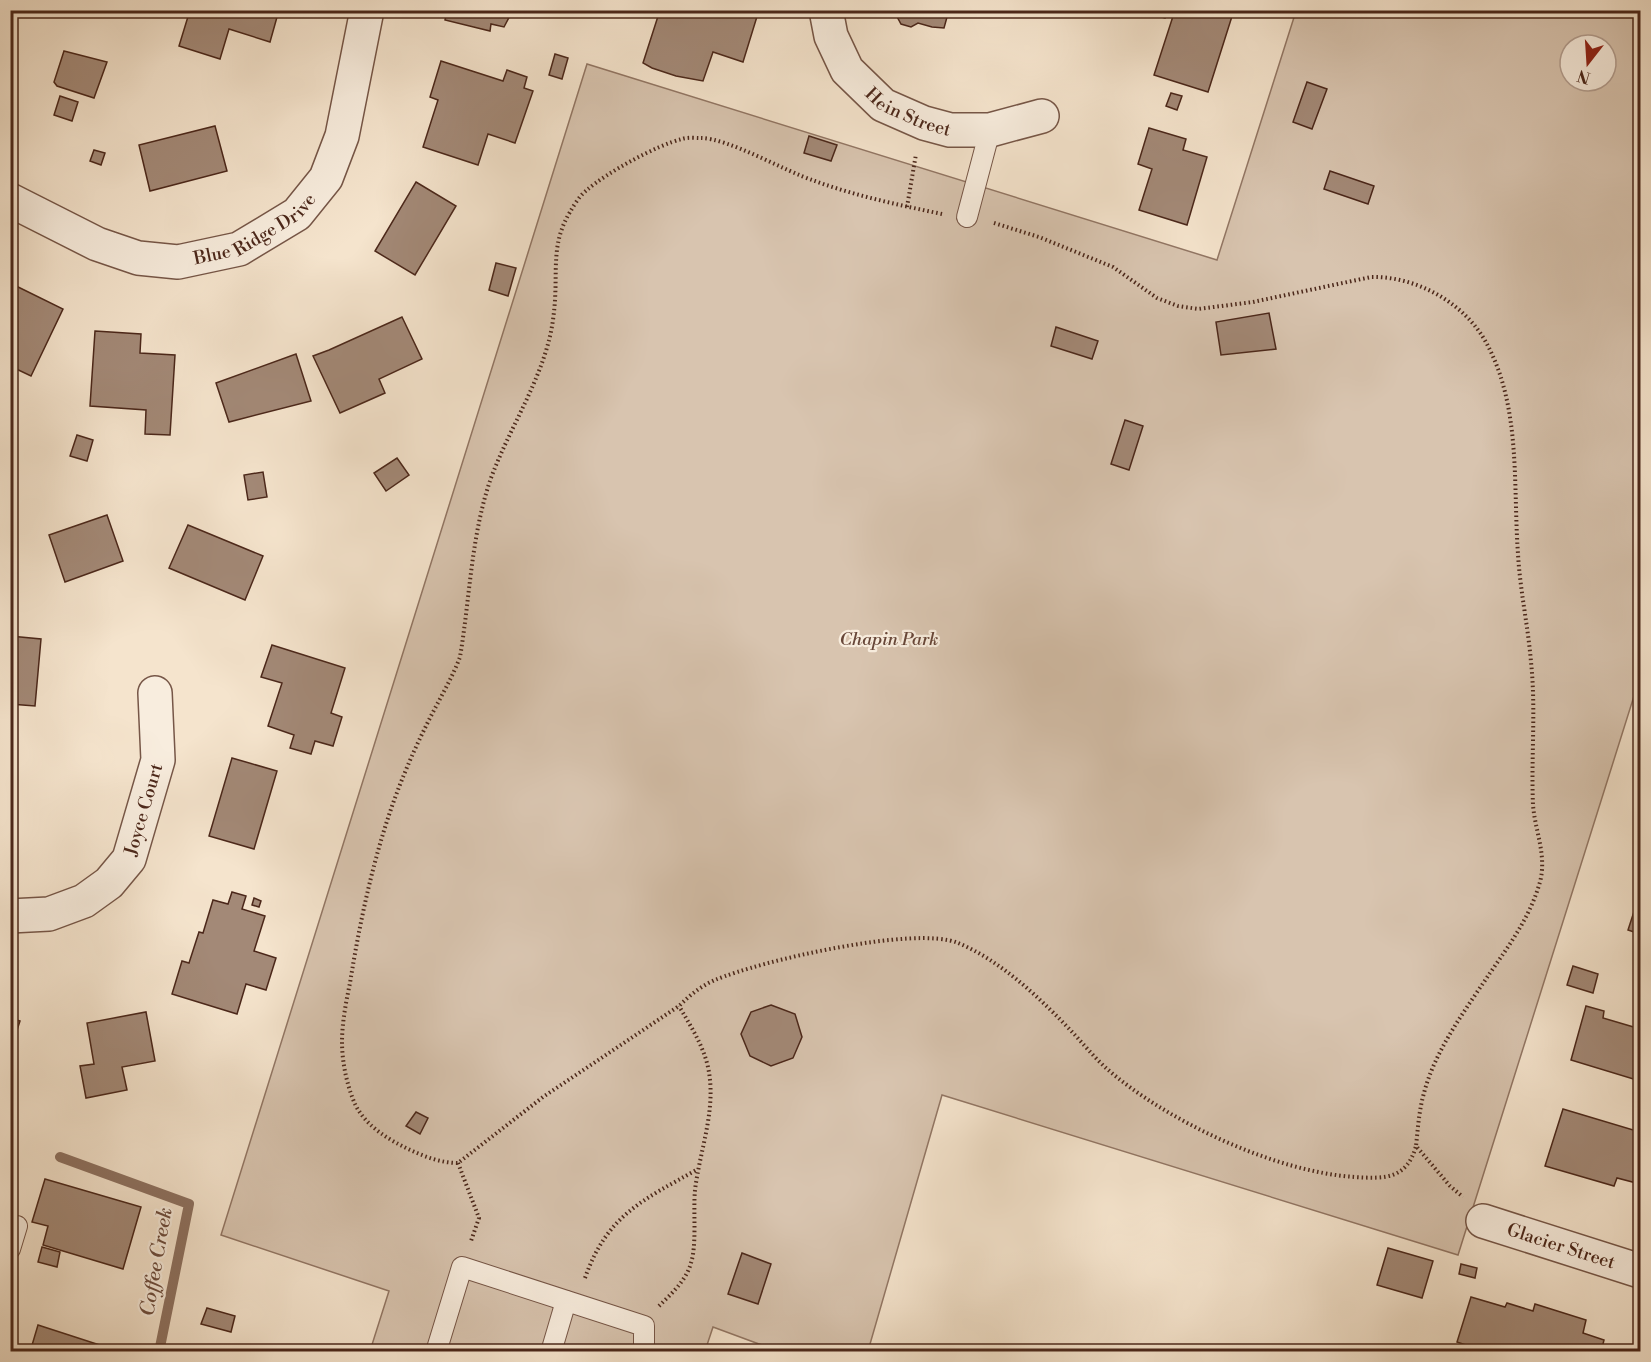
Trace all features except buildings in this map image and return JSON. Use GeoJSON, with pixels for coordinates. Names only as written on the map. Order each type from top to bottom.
{"type":"FeatureCollection","features":[{"type":"Feature","properties":{"kind":"street","name":"Blue Ridge Drive"},"geometry":{"type":"LineString","coordinates":[[10,200],[97,244],[138,258],[178,262],[239,249],[297,214],[326,178],[342,136],[367,10]]}},
{"type":"Feature","properties":{"kind":"street","name":"Hein Street"},"geometry":{"type":"LineString","coordinates":[[826,10],[831,36],[847,70],[883,105],[924,123],[950,130],[990,130],[1041,116]]}},
{"type":"Feature","properties":{"kind":"street","name":"Joyce Court"},"geometry":{"type":"LineString","coordinates":[[10,916],[49,914],[84,901],[109,883],[129,859],[158,760],[155,693]]}},
{"type":"Feature","properties":{"kind":"street","name":"Glacier Street"},"geometry":{"type":"LineString","coordinates":[[1483,1221],[1641,1271]]}},
{"type":"Feature","properties":{"kind":"lane"},"geometry":{"type":"LineString","coordinates":[[967,217],[990,130]]}},
{"type":"Feature","properties":{"kind":"lane"},"geometry":{"type":"LineString","coordinates":[[10,1249],[17,1226]]}},
{"type":"Feature","properties":{"kind":"lane"},"geometry":{"type":"LineString","coordinates":[[436,1352],[462,1267],[644,1326],[644,1352]]}},
{"type":"Feature","properties":{"kind":"lane"},"geometry":{"type":"LineString","coordinates":[[550,1352],[572,1303]]}},
{"type":"Feature","properties":{"kind":"path"},"geometry":{"type":"LineString","coordinates":[[907,207],[916,152],[924,123]]}},
{"type":"Feature","properties":{"kind":"path"},"geometry":{"type":"LineString","coordinates":[[683,138],[704,138],[720,142],[815,182],[853,194],[907,207],[967,217],[1039,237],[1113,267],[1157,298],[1178,306],[1198,309],[1253,302],[1371,277],[1389,276],[1407,280],[1442,298],[1459,310],[1487,344],[1502,384],[1514,454],[1518,555],[1532,664],[1534,809],[1543,867],[1533,902],[1522,925],[1448,1037],[1432,1069],[1419,1111],[1416,1146],[1412,1159],[1406,1167],[1394,1175],[1373,1178],[1345,1176],[1308,1170],[1232,1144],[1184,1121],[1137,1092],[1105,1067],[1020,982],[977,952],[957,942],[937,937],[866,944],[758,964],[713,981],[693,992],[679,1006],[543,1097],[458,1163],[448,1163],[424,1156],[379,1133],[367,1122],[356,1105],[346,1076],[342,1042],[362,919],[389,813],[424,728],[451,679],[459,657],[481,512],[491,478],[539,372],[547,345],[553,323],[555,256],[560,232],[570,211],[585,191],[611,173],[657,148],[683,138]]}},
{"type":"Feature","properties":{"kind":"path"},"geometry":{"type":"LineString","coordinates":[[644,1326],[655,1310],[678,1287],[691,1263],[698,1169],[707,1132],[710,1098],[708,1067],[698,1040],[679,1006]]}},
{"type":"Feature","properties":{"kind":"path"},"geometry":{"type":"LineString","coordinates":[[1416,1146],[1450,1186],[1469,1203],[1473,1200],[1480,1202],[1483,1221]]}},
{"type":"Feature","properties":{"kind":"path"},"geometry":{"type":"LineString","coordinates":[[458,1163],[479,1218],[462,1267]]}},
{"type":"Feature","properties":{"kind":"path"},"geometry":{"type":"LineString","coordinates":[[572,1303],[593,1255],[610,1229],[641,1201],[698,1169]]}},
{"type":"Feature","properties":{"kind":"green space","name":"Chapin Park"},"geometry":{"type":"Polygon","coordinates":[[[1296,11],[1640,11],[1640,677],[1458,1255],[942,1095],[868,1351],[778,1351],[713,1327],[705,1351],[370,1351],[389,1291],[221,1235],[587,64],[1217,260],[1296,11]]]}},
{"type":"Feature","properties":{"kind":"waterway","name":"Coffee Creek"},"geometry":{"type":"LineString","coordinates":[[60,1157],[189,1204],[159,1352]]}}]}
